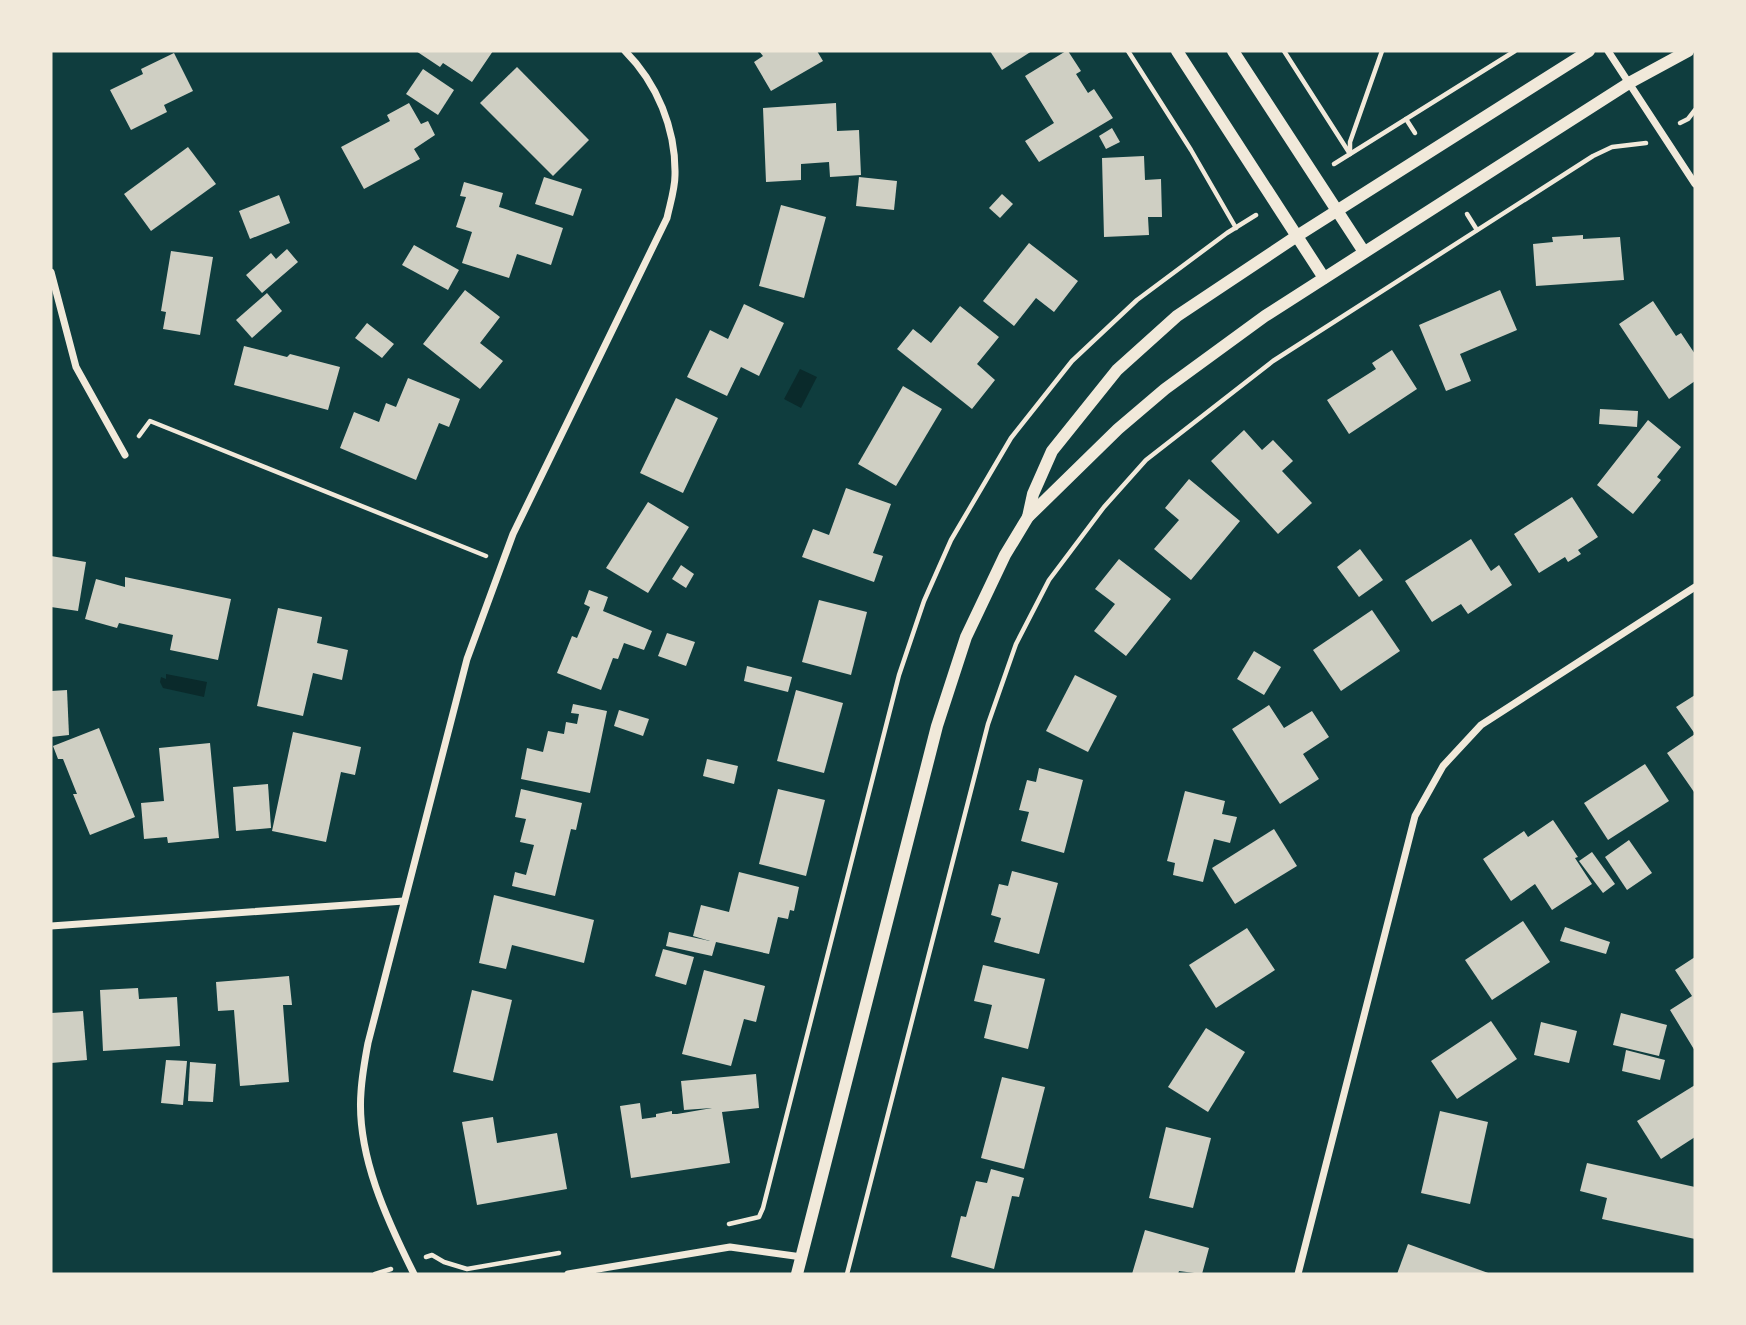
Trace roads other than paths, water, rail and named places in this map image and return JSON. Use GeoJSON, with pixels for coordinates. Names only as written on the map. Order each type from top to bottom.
{"type":"FeatureCollection","features":[{"type":"Feature","properties":{"kind":"street"},"geometry":{"type":"LineString","coordinates":[[414,1274],[381,1198],[365,1147],[360,1094],[368,1043],[467,659],[513,534],[667,218],[676,176],[671,131],[655,89],[625,51]]}},
{"type":"Feature","properties":{"kind":"street"},"geometry":{"type":"LineString","coordinates":[[1177,51],[1324,278]]}},
{"type":"Feature","properties":{"kind":"street"},"geometry":{"type":"LineString","coordinates":[[1233,51],[1364,252]]}},
{"type":"Feature","properties":{"kind":"street"},"geometry":{"type":"LineString","coordinates":[[1028,517],[1033,494],[1052,451],[1117,370],[1177,316],[1297,236],[1589,51]]}},
{"type":"Feature","properties":{"kind":"street"},"geometry":{"type":"LineString","coordinates":[[1608,51],[1695,184]]}},
{"type":"Feature","properties":{"kind":"street"},"geometry":{"type":"LineString","coordinates":[[797,1274],[937,726],[966,637],[1005,555],[1028,517],[1118,429],[1165,389],[1265,316],[1629,83],[1688,51]]}},
{"type":"Feature","properties":{"kind":"street"},"geometry":{"type":"LineString","coordinates":[[51,272],[76,367],[125,454]]}},
{"type":"Feature","properties":{"kind":"street"},"geometry":{"type":"LineString","coordinates":[[1298,1274],[1415,816],[1443,765],[1482,725],[1695,587]]}},
{"type":"Feature","properties":{"kind":"street"},"geometry":{"type":"LineString","coordinates":[[51,926],[404,901]]}},
{"type":"Feature","properties":{"kind":"street"},"geometry":{"type":"LineString","coordinates":[[568,1274],[730,1247],[802,1257]]}},
{"type":"Feature","properties":{"kind":"water"},"geometry":{"type":"Polygon","coordinates":[[[800,369],[817,377],[801,408],[784,399],[800,369]]]}},
{"type":"Feature","properties":{"kind":"water"},"geometry":{"type":"Polygon","coordinates":[[[166,674],[207,682],[204,697],[163,688],[161,677],[166,679],[166,674]]]}}]}
